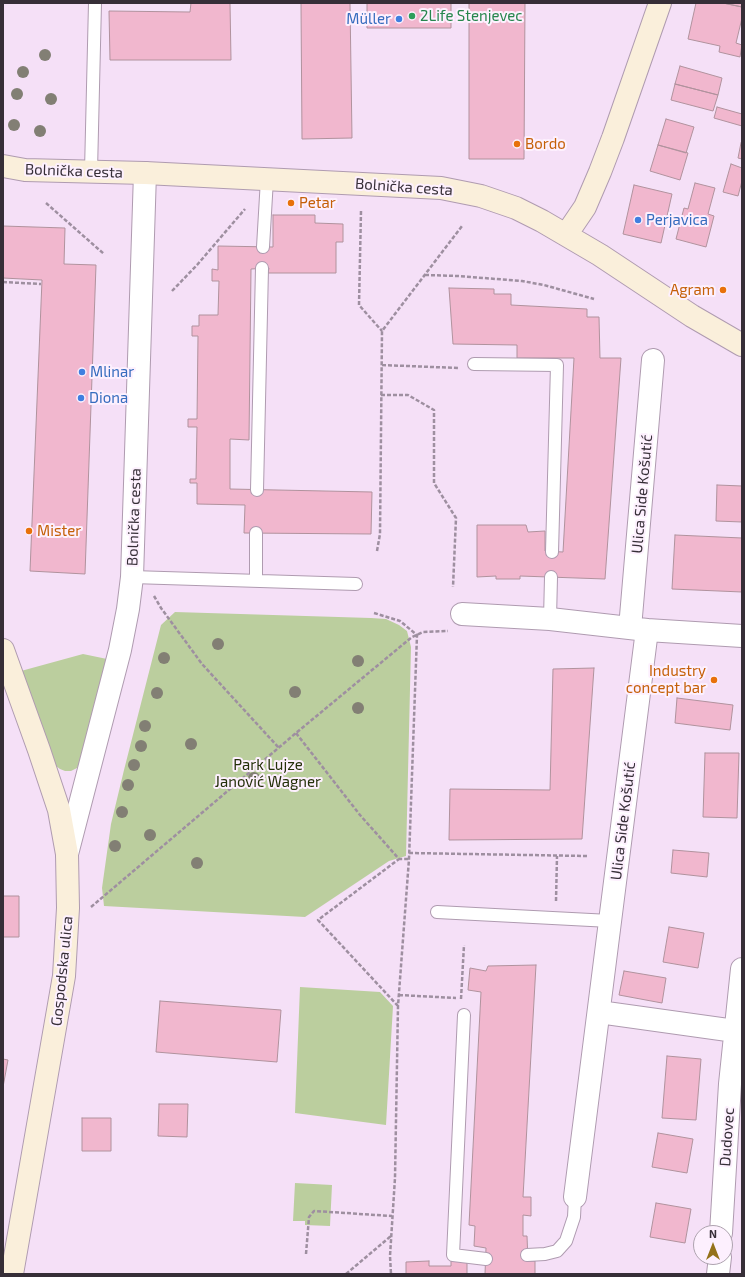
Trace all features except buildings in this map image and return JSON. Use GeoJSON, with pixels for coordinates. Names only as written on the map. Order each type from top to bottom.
{"type":"FeatureCollection","features":[{"type":"Feature","properties":{"kind":"street"},"geometry":{"type":"LineString","coordinates":[[566,234],[585,207],[600,172],[660,3]]}},
{"type":"Feature","properties":{"kind":"street","name":"Bolnička cesta"},"geometry":{"type":"LineString","coordinates":[[3,166],[25,170],[145,173],[441,188],[481,196],[516,208],[566,234],[692,316],[742,345]]}},
{"type":"Feature","properties":{"kind":"street","name":"Bolnička cesta"},"geometry":{"type":"LineString","coordinates":[[67,854],[120,650],[128,609],[132,577],[145,173]]}},
{"type":"Feature","properties":{"kind":"street","name":"Ulica Side Košutić"},"geometry":{"type":"LineString","coordinates":[[576,1196],[610,921],[639,629],[653,360]]}},
{"type":"Feature","properties":{"kind":"street"},"geometry":{"type":"LineString","coordinates":[[456,623],[550,619],[639,629],[742,636]]}},
{"type":"Feature","properties":{"kind":"street","name":"Gospodska ulica"},"geometry":{"type":"LineString","coordinates":[[3,650],[59,810],[67,854],[68,908],[64,976],[12,1274]]}},
{"type":"Feature","properties":{"kind":"street","name":"Dudovec"},"geometry":{"type":"LineString","coordinates":[[722,1225],[736,1085],[735,1031],[742,969]]}},
{"type":"Feature","properties":{"kind":"street"},"geometry":{"type":"LineString","coordinates":[[599,1012],[735,1031]]}},
{"type":"Feature","properties":{"kind":"lane"},"geometry":{"type":"LineString","coordinates":[[91,171],[95,3]]}},
{"type":"Feature","properties":{"kind":"lane"},"geometry":{"type":"LineString","coordinates":[[263,247],[267,179]]}},
{"type":"Feature","properties":{"kind":"lane"},"geometry":{"type":"LineString","coordinates":[[257,490],[262,268]]}},
{"type":"Feature","properties":{"kind":"lane"},"geometry":{"type":"LineString","coordinates":[[474,364],[557,365],[552,552]]}},
{"type":"Feature","properties":{"kind":"lane"},"geometry":{"type":"LineString","coordinates":[[256,533],[256,581]]}},
{"type":"Feature","properties":{"kind":"lane"},"geometry":{"type":"LineString","coordinates":[[132,577],[356,584]]}},
{"type":"Feature","properties":{"kind":"lane"},"geometry":{"type":"LineString","coordinates":[[550,619],[551,577]]}},
{"type":"Feature","properties":{"kind":"lane"},"geometry":{"type":"LineString","coordinates":[[437,912],[610,921]]}},
{"type":"Feature","properties":{"kind":"lane"},"geometry":{"type":"LineString","coordinates":[[464,1015],[453,1255],[486,1259]]}},
{"type":"Feature","properties":{"kind":"lane"},"geometry":{"type":"LineString","coordinates":[[527,1255],[545,1254],[556,1251],[566,1241],[574,1217],[576,1196]]}},
{"type":"Feature","properties":{"kind":"path"},"geometry":{"type":"LineString","coordinates":[[46,202],[104,254]]}},
{"type":"Feature","properties":{"kind":"path"},"geometry":{"type":"LineString","coordinates":[[172,291],[197,265],[245,209]]}},
{"type":"Feature","properties":{"kind":"path"},"geometry":{"type":"LineString","coordinates":[[361,211],[359,305],[382,331]]}},
{"type":"Feature","properties":{"kind":"path"},"geometry":{"type":"LineString","coordinates":[[377,551],[380,534],[382,331],[462,226]]}},
{"type":"Feature","properties":{"kind":"path"},"geometry":{"type":"LineString","coordinates":[[426,275],[522,281],[544,285],[594,299]]}},
{"type":"Feature","properties":{"kind":"path"},"geometry":{"type":"LineString","coordinates":[[3,282],[41,284]]}},
{"type":"Feature","properties":{"kind":"path"},"geometry":{"type":"LineString","coordinates":[[382,365],[464,368],[474,364]]}},
{"type":"Feature","properties":{"kind":"path"},"geometry":{"type":"LineString","coordinates":[[381,395],[408,395],[434,410],[434,483],[456,518],[453,587]]}},
{"type":"Feature","properties":{"kind":"path"},"geometry":{"type":"LineString","coordinates":[[151,590],[161,608],[202,664],[279,748]]}},
{"type":"Feature","properties":{"kind":"path"},"geometry":{"type":"LineString","coordinates":[[374,613],[400,621],[417,635]]}},
{"type":"Feature","properties":{"kind":"path"},"geometry":{"type":"LineString","coordinates":[[90,908],[296,733],[412,637],[423,632],[456,623]]}},
{"type":"Feature","properties":{"kind":"path"},"geometry":{"type":"LineString","coordinates":[[391,1274],[390,1256],[395,1178],[398,1006],[410,852],[417,635]]}},
{"type":"Feature","properties":{"kind":"path"},"geometry":{"type":"LineString","coordinates":[[296,733],[360,815],[399,859]]}},
{"type":"Feature","properties":{"kind":"path"},"geometry":{"type":"LineString","coordinates":[[410,852],[587,856]]}},
{"type":"Feature","properties":{"kind":"path"},"geometry":{"type":"LineString","coordinates":[[556,918],[557,856]]}},
{"type":"Feature","properties":{"kind":"path"},"geometry":{"type":"LineString","coordinates":[[398,1006],[318,920],[399,859],[409,859]]}},
{"type":"Feature","properties":{"kind":"path"},"geometry":{"type":"LineString","coordinates":[[464,945],[461,998],[464,1015]]}},
{"type":"Feature","properties":{"kind":"path"},"geometry":{"type":"LineString","coordinates":[[399,995],[461,998]]}},
{"type":"Feature","properties":{"kind":"path"},"geometry":{"type":"LineString","coordinates":[[306,1254],[308,1217],[314,1211],[392,1216]]}},
{"type":"Feature","properties":{"kind":"path"},"geometry":{"type":"LineString","coordinates":[[346,1274],[391,1235]]}},
{"type":"Feature","properties":{"kind":"green space","name":"Park Lujze Janović Wagner"},"geometry":{"type":"Polygon","coordinates":[[[175,612],[386,619],[399,625],[407,631],[411,647],[406,856],[389,861],[305,917],[104,906],[102,888],[111,824],[124,770],[161,625],[175,612]]]}},
{"type":"Feature","properties":{"kind":"green space"},"geometry":{"type":"Polygon","coordinates":[[[83,654],[107,659],[79,764],[77,768],[71,771],[65,771],[56,766],[21,671],[83,654]]]}},
{"type":"Feature","properties":{"kind":"green space"},"geometry":{"type":"Polygon","coordinates":[[[300,987],[380,992],[393,1006],[386,1125],[295,1113],[300,987]]]}},
{"type":"Feature","properties":{"kind":"green space"},"geometry":{"type":"Polygon","coordinates":[[[295,1183],[332,1185],[330,1226],[305,1225],[305,1221],[293,1221],[295,1183]]]}},
{"type":"Feature","properties":{"kind":"place","name":"2Life Stenjevec"},"geometry":{"type":"Point","coordinates":[412,16]}},
{"type":"Feature","properties":{"kind":"place","name":"Müller"},"geometry":{"type":"Point","coordinates":[399,19]}},
{"type":"Feature","properties":{"kind":"place","name":"Bordo"},"geometry":{"type":"Point","coordinates":[517,144]}},
{"type":"Feature","properties":{"kind":"place","name":"Petar"},"geometry":{"type":"Point","coordinates":[291,203]}},
{"type":"Feature","properties":{"kind":"place","name":"Perjavica"},"geometry":{"type":"Point","coordinates":[638,220]}},
{"type":"Feature","properties":{"kind":"place","name":"Agram"},"geometry":{"type":"Point","coordinates":[723,290]}},
{"type":"Feature","properties":{"kind":"place","name":"Mlinar"},"geometry":{"type":"Point","coordinates":[82,372]}},
{"type":"Feature","properties":{"kind":"place","name":"Diona"},"geometry":{"type":"Point","coordinates":[81,398]}},
{"type":"Feature","properties":{"kind":"place","name":"Mister"},"geometry":{"type":"Point","coordinates":[29,531]}},
{"type":"Feature","properties":{"kind":"place","name":"Industry concept bar"},"geometry":{"type":"Point","coordinates":[714,680]}}]}
